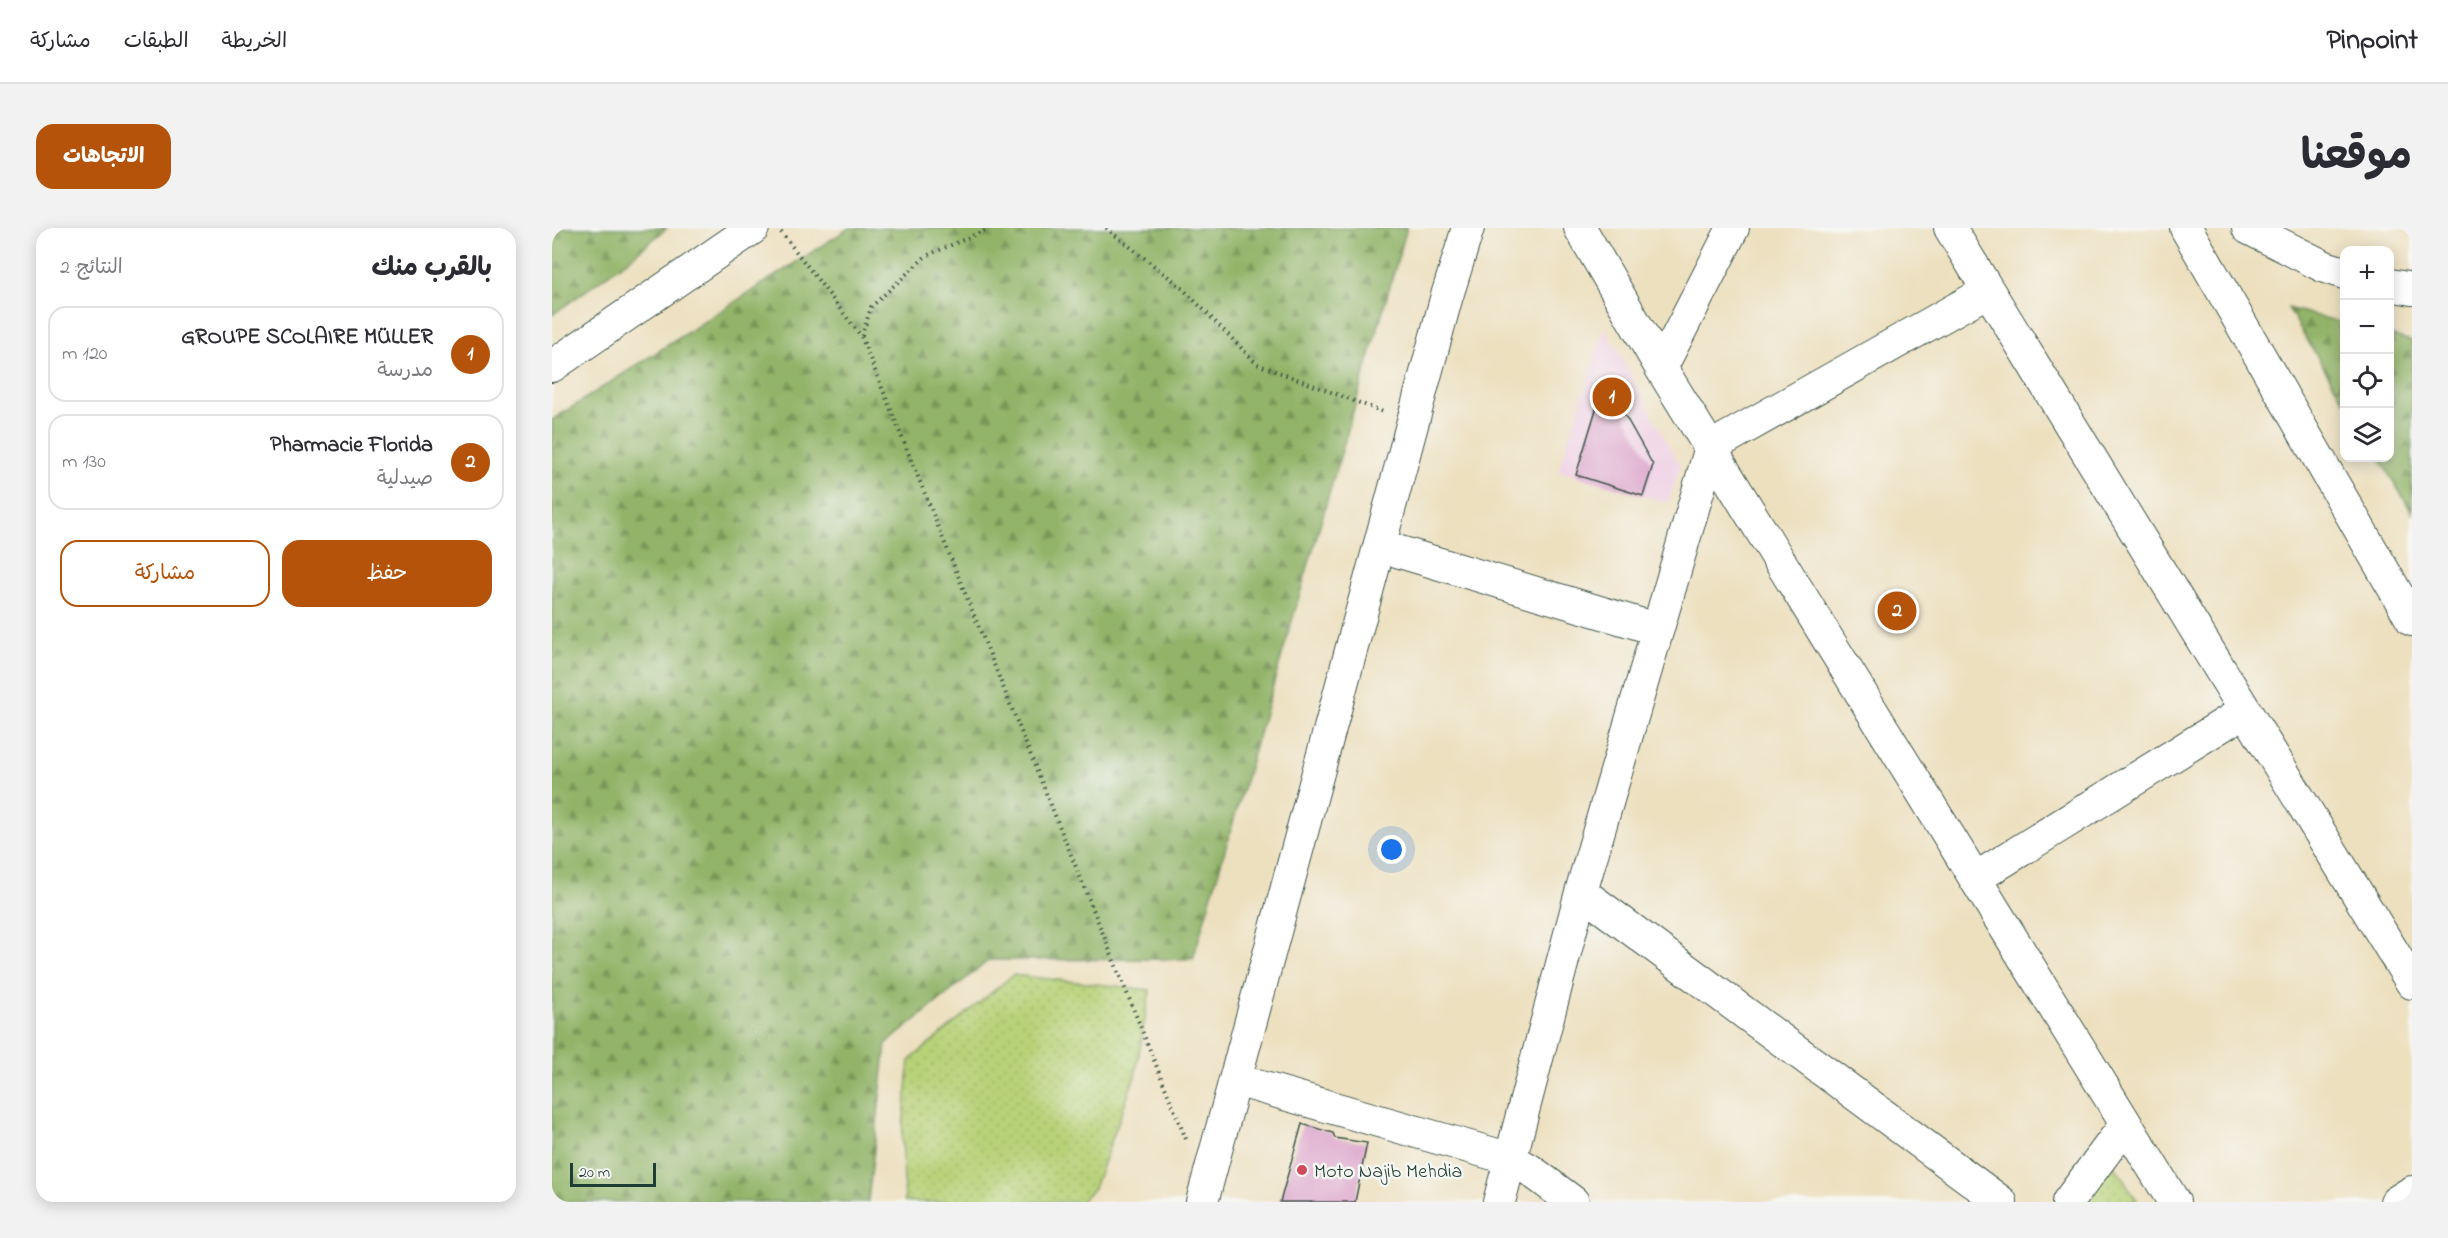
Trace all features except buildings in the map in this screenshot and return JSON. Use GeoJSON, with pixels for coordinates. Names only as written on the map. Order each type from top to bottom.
{"type":"FeatureCollection","features":[{"type":"Feature","properties":{"kind":"street"},"geometry":{"type":"LineString","coordinates":[[552,366],[753,228]]}},
{"type":"Feature","properties":{"kind":"street"},"geometry":{"type":"LineString","coordinates":[[1202,1202],[1446,298],[1468,228]]}},
{"type":"Feature","properties":{"kind":"street"},"geometry":{"type":"LineString","coordinates":[[1580,228],[1661,368],[2174,1202]]}},
{"type":"Feature","properties":{"kind":"street"},"geometry":{"type":"LineString","coordinates":[[1661,368],[1732,228]]}},
{"type":"Feature","properties":{"kind":"street"},"geometry":{"type":"LineString","coordinates":[[1950,228],[2412,983]]}},
{"type":"Feature","properties":{"kind":"street"},"geometry":{"type":"LineString","coordinates":[[2186,228],[2412,620]]}},
{"type":"Feature","properties":{"kind":"street"},"geometry":{"type":"LineString","coordinates":[[2248,228],[2325,267],[2340,272]]}},
{"type":"Feature","properties":{"kind":"street"},"geometry":{"type":"LineString","coordinates":[[2394,286],[2412,289]]}},
{"type":"Feature","properties":{"kind":"street"},"geometry":{"type":"LineString","coordinates":[[1499,1202],[1581,892],[1711,447],[1988,291]]}},
{"type":"Feature","properties":{"kind":"street"},"geometry":{"type":"LineString","coordinates":[[1380,546],[1656,629]]}},
{"type":"Feature","properties":{"kind":"street"},"geometry":{"type":"LineString","coordinates":[[1976,878],[2245,711]]}},
{"type":"Feature","properties":{"kind":"street"},"geometry":{"type":"LineString","coordinates":[[1581,892],[2001,1202]]}},
{"type":"Feature","properties":{"kind":"street"},"geometry":{"type":"LineString","coordinates":[[1236,1080],[1511,1159],[1573,1202]]}},
{"type":"Feature","properties":{"kind":"street"},"geometry":{"type":"LineString","coordinates":[[2068,1202],[2126,1124]]}},
{"type":"Feature","properties":{"kind":"street"},"geometry":{"type":"LineString","coordinates":[[2396,1202],[2412,1192]]}},
{"type":"Feature","properties":{"kind":"path"},"geometry":{"type":"LineString","coordinates":[[778,228],[861,336],[1188,1143]]}},
{"type":"Feature","properties":{"kind":"path"},"geometry":{"type":"LineString","coordinates":[[861,336],[871,307],[926,256],[990,228]]}},
{"type":"Feature","properties":{"kind":"path"},"geometry":{"type":"LineString","coordinates":[[1106,228],[1180,286],[1257,364],[1413,424]]}},
{"type":"Feature","properties":{"kind":"shaded area"},"geometry":{"type":"Polygon","coordinates":[[[1605,328],[1680,466],[1668,503],[1558,471],[1605,328]]]}},
{"type":"Feature","properties":{"kind":"green space"},"geometry":{"type":"Polygon","coordinates":[[[552,228],[667,228],[627,261],[552,315],[552,228]]]}},
{"type":"Feature","properties":{"kind":"green space"},"geometry":{"type":"Polygon","coordinates":[[[849,228],[1407,228],[1193,959],[989,960],[886,1044],[868,1202],[552,1202],[552,420],[849,228]]]}},
{"type":"Feature","properties":{"kind":"green space"},"geometry":{"type":"Polygon","coordinates":[[[2288,308],[2340,322],[2340,394],[2288,308]]]}},
{"type":"Feature","properties":{"kind":"green space"},"geometry":{"type":"Polygon","coordinates":[[[2394,336],[2412,341],[2412,512],[2381,462],[2394,462],[2394,336]]]}},
{"type":"Feature","properties":{"kind":"green space"},"geometry":{"type":"Polygon","coordinates":[[[1013,975],[1150,990],[1135,1076],[1094,1188],[1080,1202],[905,1202],[902,1136],[910,1060],[1013,975]]]}},
{"type":"Feature","properties":{"kind":"green space"},"geometry":{"type":"Polygon","coordinates":[[[2113,1163],[2138,1202],[2086,1202],[2113,1163]]]}},
{"type":"Feature","properties":{"kind":"place","name":"GROUPE SCOLAIRE MÜLLER"},"geometry":{"type":"Point","coordinates":[1612,397]}},
{"type":"Feature","properties":{"kind":"place","name":"Pharmacie Florida"},"geometry":{"type":"Point","coordinates":[1897,611]}},
{"type":"Feature","properties":{"kind":"place","name":"Moto Najib Mehdia"},"geometry":{"type":"Point","coordinates":[1302,1170]}}]}
